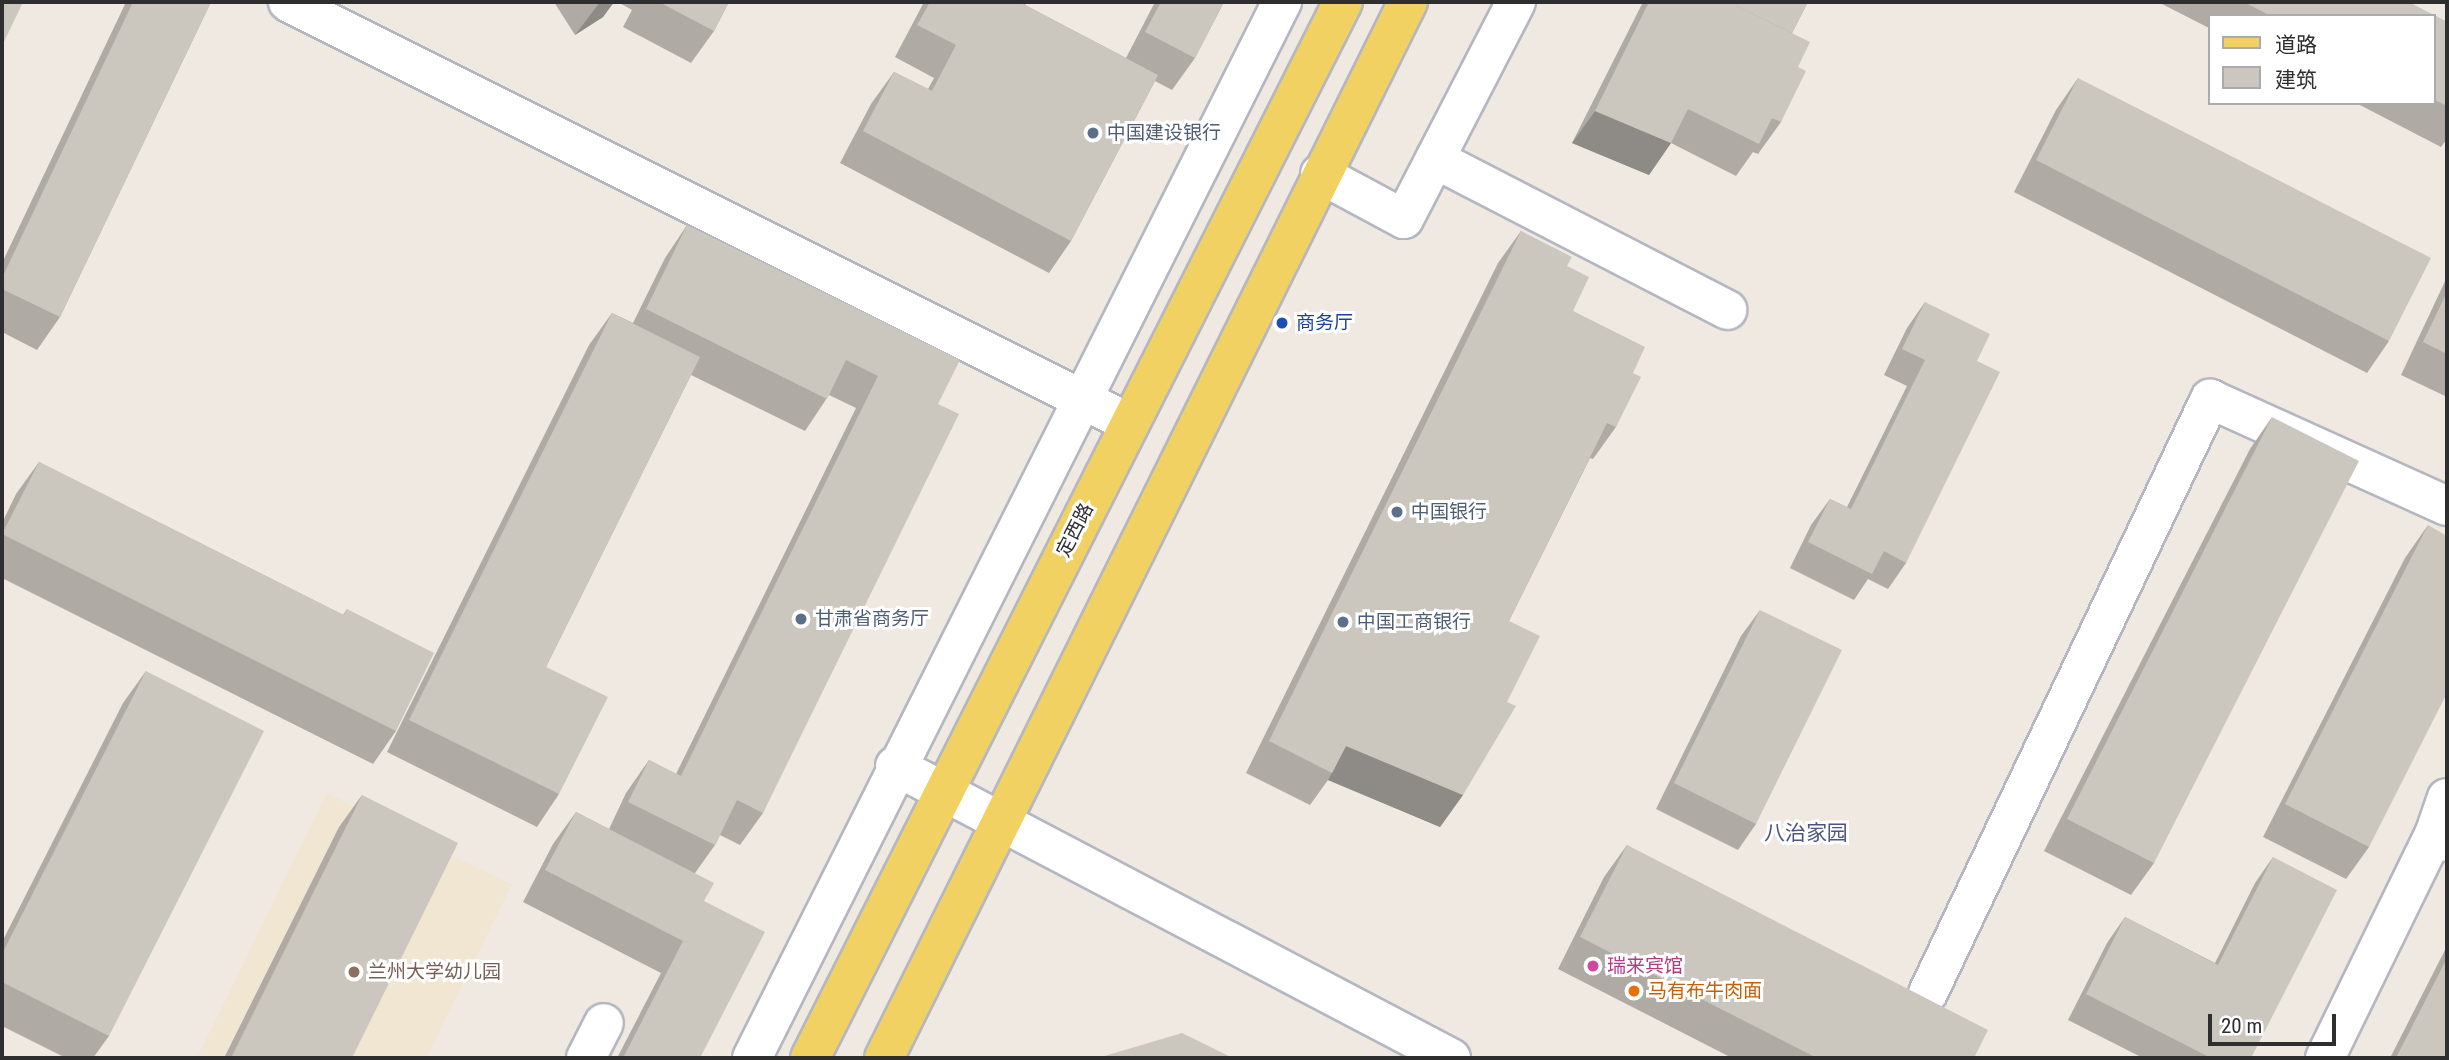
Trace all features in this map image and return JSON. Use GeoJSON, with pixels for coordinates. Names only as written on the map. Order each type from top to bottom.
{"type":"FeatureCollection","features":[{"type":"Feature","properties":{"kind":"main road","name":"定西路"},"geometry":{"type":"LineString","coordinates":[[810,1058],[1343,2]]}},
{"type":"Feature","properties":{"kind":"main road"},"geometry":{"type":"LineString","coordinates":[[884,1058],[1003,828],[1320,174],[1408,2]]}},
{"type":"Feature","properties":{"kind":"street"},"geometry":{"type":"LineString","coordinates":[[288,2],[1129,424]]}},
{"type":"Feature","properties":{"kind":"street"},"geometry":{"type":"LineString","coordinates":[[752,1058],[895,766],[1282,2]]}},
{"type":"Feature","properties":{"kind":"street"},"geometry":{"type":"LineString","coordinates":[[1320,174],[1404,219],[1516,2]]}},
{"type":"Feature","properties":{"kind":"street"},"geometry":{"type":"LineString","coordinates":[[1435,159],[1727,310]]}},
{"type":"Feature","properties":{"kind":"street"},"geometry":{"type":"LineString","coordinates":[[1928,993],[2210,399],[2447,506]]}},
{"type":"Feature","properties":{"kind":"street"},"geometry":{"type":"LineString","coordinates":[[895,766],[1003,828],[1451,1058]]}},
{"type":"Feature","properties":{"kind":"street"},"geometry":{"type":"LineString","coordinates":[[2325,1058],[2440,839],[2447,798]]}},
{"type":"Feature","properties":{"kind":"street"},"geometry":{"type":"LineString","coordinates":[[586,1058],[604,1023]]}},
{"type":"Feature","properties":{"kind":"shaded area","name":"兰州大学幼儿园"},"geometry":{"type":"Polygon","coordinates":[[[327,793],[512,885],[426,1058],[197,1058],[327,793]]]}},
{"type":"Feature","properties":{"kind":"building"},"geometry":{"type":"Polygon","coordinates":[[[2,2],[23,2],[2,46],[2,2]]]}},
{"type":"Feature","properties":{"kind":"building"},"geometry":{"type":"Polygon","coordinates":[[[133,2],[211,2],[60,317],[2,289],[2,278],[133,2]]]}},
{"type":"Feature","properties":{"kind":"building"},"geometry":{"type":"Polygon","coordinates":[[[659,2],[729,2],[714,31],[659,2]]]}},
{"type":"Feature","properties":{"kind":"building"},"geometry":{"type":"Polygon","coordinates":[[[930,2],[1019,2],[1158,75],[1071,241],[863,131],[894,72],[932,91],[956,45],[917,25],[930,2]]]}},
{"type":"Feature","properties":{"kind":"building"},"geometry":{"type":"Polygon","coordinates":[[[1161,2],[1224,2],[1195,58],[1145,32],[1161,2]]]}},
{"type":"Feature","properties":{"kind":"building"},"geometry":{"type":"Polygon","coordinates":[[[1649,2],[1739,2],[1737,6],[1810,42],[1798,67],[1806,71],[1781,122],[1772,118],[1759,144],[1688,109],[1671,143],[1595,111],[1649,2]]]}},
{"type":"Feature","properties":{"kind":"building"},"geometry":{"type":"Polygon","coordinates":[[[1739,2],[1808,2],[1792,33],[1737,6],[1739,2]]]}},
{"type":"Feature","properties":{"kind":"building"},"geometry":{"type":"Polygon","coordinates":[[[2244,2],[2408,2],[2431,14],[2267,14],[2244,2]]]}},
{"type":"Feature","properties":{"kind":"building"},"geometry":{"type":"Polygon","coordinates":[[[2435,16],[2447,22],[2447,106],[2435,100],[2435,16]]]}},
{"type":"Feature","properties":{"kind":"building"},"geometry":{"type":"Polygon","coordinates":[[[2078,78],[2431,258],[2389,341],[2036,160],[2078,78]]]}},
{"type":"Feature","properties":{"kind":"building","name":"甘肃省商务厅"},"geometry":{"type":"Polygon","coordinates":[[[687,225],[960,360],[938,404],[959,414],[763,813],[737,800],[715,845],[628,802],[649,760],[681,776],[878,376],[846,360],[827,399],[646,309],[687,225]]]}},
{"type":"Feature","properties":{"kind":"building"},"geometry":{"type":"Polygon","coordinates":[[[1521,231],[1572,257],[1567,266],[1589,277],[1573,311],[1645,347],[1633,373],[1641,377],[1616,427],[1607,423],[1509,621],[1540,636],[1507,702],[1516,706],[1463,795],[1346,746],[1332,773],[1269,741],[1521,231]]]}},
{"type":"Feature","properties":{"kind":"building"},"geometry":{"type":"Polygon","coordinates":[[[2447,292],[2447,354],[2423,342],[2447,292]]]}},
{"type":"Feature","properties":{"kind":"building"},"geometry":{"type":"Polygon","coordinates":[[[1925,302],[1990,334],[1977,361],[2000,372],[1906,563],[1884,551],[1872,574],[1808,542],[1830,499],[1851,509],[1925,360],[1902,349],[1925,302]]]}},
{"type":"Feature","properties":{"kind":"building"},"geometry":{"type":"Polygon","coordinates":[[[612,313],[700,357],[546,667],[608,697],[559,794],[409,720],[612,313]]]}},
{"type":"Feature","properties":{"kind":"building"},"geometry":{"type":"Polygon","coordinates":[[[2272,417],[2359,461],[2154,863],[2067,819],[2272,417]]]}},
{"type":"Feature","properties":{"kind":"building"},"geometry":{"type":"Polygon","coordinates":[[[39,462],[344,615],[347,609],[434,653],[396,731],[2,534],[39,462]]]}},
{"type":"Feature","properties":{"kind":"building"},"geometry":{"type":"Polygon","coordinates":[[[2428,525],[2447,536],[2447,693],[2369,847],[2285,804],[2428,525]]]}},
{"type":"Feature","properties":{"kind":"building"},"geometry":{"type":"Polygon","coordinates":[[[1760,610],[1842,650],[1756,824],[1674,783],[1760,610]]]}},
{"type":"Feature","properties":{"kind":"building"},"geometry":{"type":"Polygon","coordinates":[[[146,671],[264,731],[109,1036],[2,982],[2,954],[146,671]]]}},
{"type":"Feature","properties":{"kind":"building"},"geometry":{"type":"Polygon","coordinates":[[[362,795],[458,843],[352,1058],[231,1058],[362,795]]]}},
{"type":"Feature","properties":{"kind":"building"},"geometry":{"type":"Polygon","coordinates":[[[576,812],[714,883],[704,901],[765,932],[700,1058],[623,1058],[683,941],[545,870],[576,812]]]}},
{"type":"Feature","properties":{"kind":"building"},"geometry":{"type":"Polygon","coordinates":[[[1627,845],[1988,1030],[1974,1058],[1817,1058],[1580,937],[1627,845]]]}},
{"type":"Feature","properties":{"kind":"building"},"geometry":{"type":"Polygon","coordinates":[[[2273,857],[2337,890],[2251,1058],[2211,1058],[2086,994],[2125,917],[2218,965],[2273,857]]]}},
{"type":"Feature","properties":{"kind":"building"},"geometry":{"type":"Polygon","coordinates":[[[2447,958],[2447,1058],[2396,1058],[2447,958]]]}},
{"type":"Feature","properties":{"kind":"building"},"geometry":{"type":"Polygon","coordinates":[[[1182,1033],[1233,1058],[1100,1058],[1101,1057],[1182,1033]]]}},
{"type":"Feature","properties":{"kind":"place","name":"中国建设银行"},"geometry":{"type":"Point","coordinates":[1093,133]}},
{"type":"Feature","properties":{"kind":"place","name":"商务厅"},"geometry":{"type":"Point","coordinates":[1282,323]}},
{"type":"Feature","properties":{"kind":"place","name":"中国银行"},"geometry":{"type":"Point","coordinates":[1397,512]}},
{"type":"Feature","properties":{"kind":"place","name":"甘肃省商务厅"},"geometry":{"type":"Point","coordinates":[801,619]}},
{"type":"Feature","properties":{"kind":"place","name":"中国工商银行"},"geometry":{"type":"Point","coordinates":[1343,622]}},
{"type":"Feature","properties":{"kind":"place","name":"瑞来宾馆"},"geometry":{"type":"Point","coordinates":[1593,966]}},
{"type":"Feature","properties":{"kind":"place","name":"兰州大学幼儿园"},"geometry":{"type":"Point","coordinates":[354,972]}},
{"type":"Feature","properties":{"kind":"place","name":"马有布牛肉面"},"geometry":{"type":"Point","coordinates":[1634,991]}},
{"type":"Feature","properties":{"kind":"district","name":"八治家园"},"geometry":{"type":"Point","coordinates":[1806,833]}}]}
